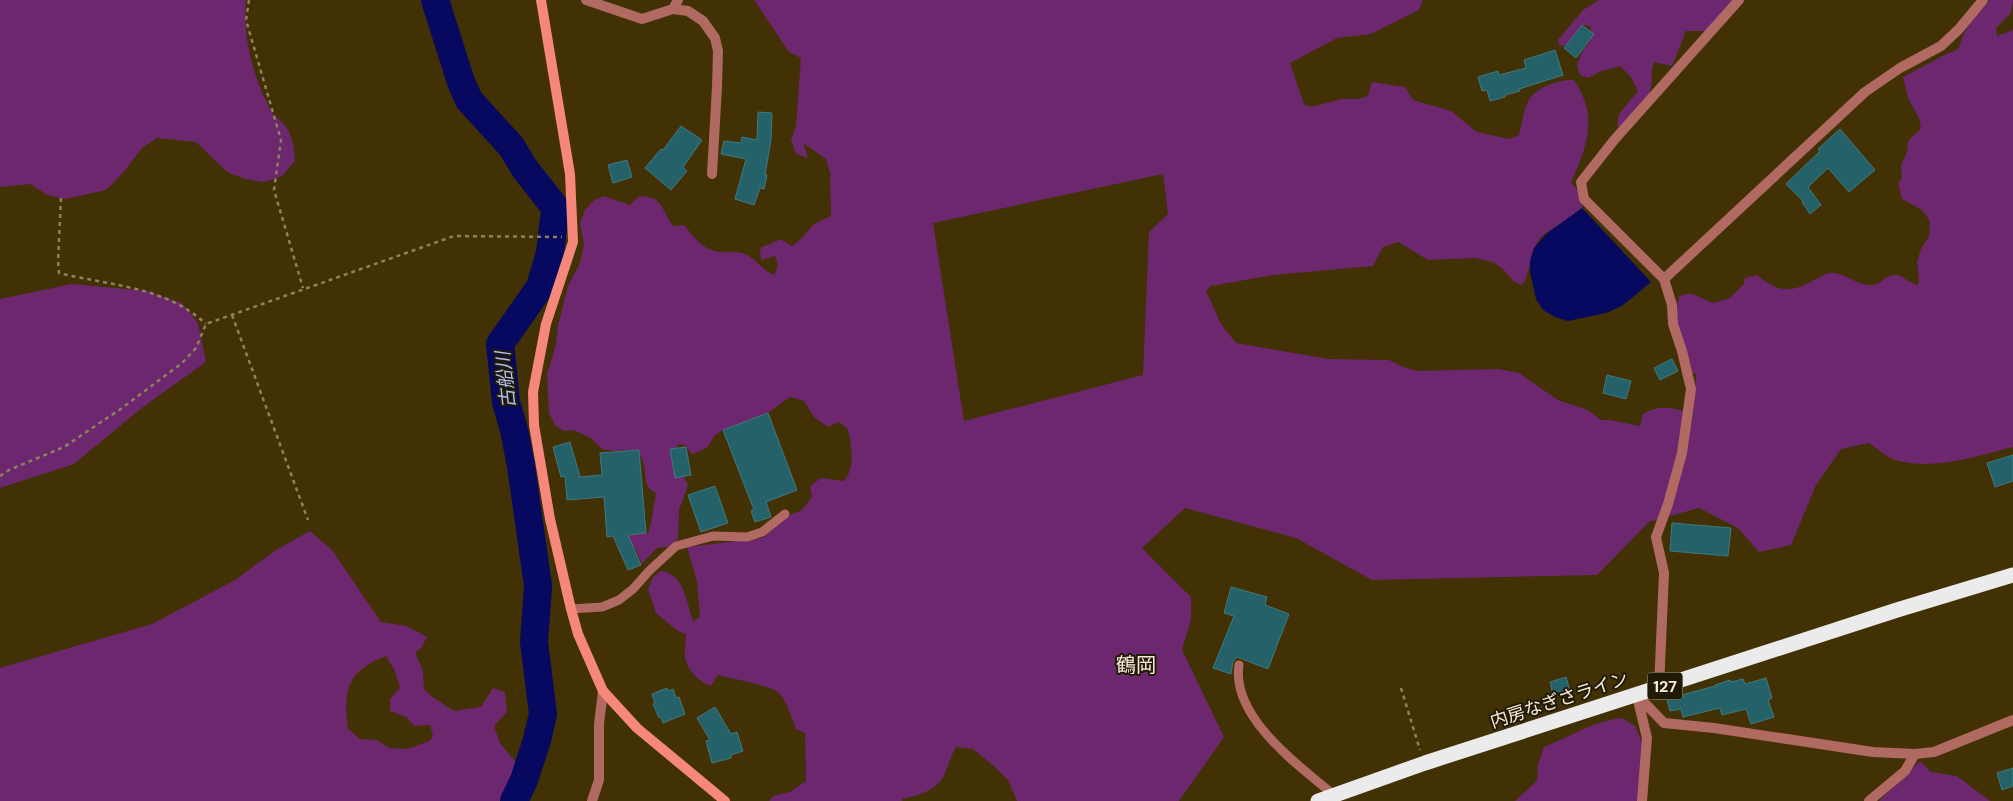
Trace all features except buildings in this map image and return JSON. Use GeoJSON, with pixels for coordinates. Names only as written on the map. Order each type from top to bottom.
{"type":"FeatureCollection","features":[{"type":"Feature","properties":{"kind":"highway","name":"内房なぎさライン"},"geometry":{"type":"LineString","coordinates":[[1318,801],[1425,763],[1898,610],[2013,575]]}},
{"type":"Feature","properties":{"kind":"street"},"geometry":{"type":"LineString","coordinates":[[541,0],[570,174],[573,242],[546,324],[533,392],[534,425],[550,519],[571,610],[588,658],[603,691],[637,728],[725,801]]}},
{"type":"Feature","properties":{"kind":"street"},"geometry":{"type":"LineString","coordinates":[[586,0],[642,19],[676,4],[703,22],[715,38],[718,51],[712,174]]}},
{"type":"Feature","properties":{"kind":"street"},"geometry":{"type":"LineString","coordinates":[[1659,688],[1662,659],[1664,572],[1656,537],[1668,504],[1682,453],[1691,389],[1673,324],[1672,305],[1664,279],[1584,199],[1582,182],[1615,139],[1739,0]]}},
{"type":"Feature","properties":{"kind":"street"},"geometry":{"type":"LineString","coordinates":[[1664,279],[1865,92],[1900,68],[1941,46],[1959,29],[1983,0]]}},
{"type":"Feature","properties":{"kind":"street"},"geometry":{"type":"LineString","coordinates":[[592,801],[599,780],[599,724],[603,691]]}},
{"type":"Feature","properties":{"kind":"street"},"geometry":{"type":"LineString","coordinates":[[1637,695],[1664,723],[1714,728],[1873,752],[1916,754],[1934,752],[2013,720]]}},
{"type":"Feature","properties":{"kind":"street"},"geometry":{"type":"LineString","coordinates":[[1637,695],[1647,738],[1642,801]]}},
{"type":"Feature","properties":{"kind":"street"},"geometry":{"type":"LineString","coordinates":[[1869,801],[1905,771],[1916,754]]}},
{"type":"Feature","properties":{"kind":"lane"},"geometry":{"type":"LineString","coordinates":[[571,610],[602,607],[619,600],[633,589],[676,546],[713,536],[747,537],[762,532],[785,514]]}},
{"type":"Feature","properties":{"kind":"lane"},"geometry":{"type":"LineString","coordinates":[[1239,665],[1237,677],[1242,694],[1248,709],[1263,730],[1277,746],[1334,795]]}},
{"type":"Feature","properties":{"kind":"path"},"geometry":{"type":"LineString","coordinates":[[249,0],[246,20],[281,140],[274,190],[303,288]]}},
{"type":"Feature","properties":{"kind":"path"},"geometry":{"type":"LineString","coordinates":[[61,198],[59,273],[148,291],[167,298],[192,312],[206,324]]}},
{"type":"Feature","properties":{"kind":"path"},"geometry":{"type":"LineString","coordinates":[[0,476],[9,470],[64,447],[122,408],[182,363],[196,348],[206,324],[454,236],[560,237]]}},
{"type":"Feature","properties":{"kind":"path"},"geometry":{"type":"LineString","coordinates":[[232,315],[308,520]]}},
{"type":"Feature","properties":{"kind":"path"},"geometry":{"type":"LineString","coordinates":[[1401,688],[1425,763]]}},
{"type":"Feature","properties":{"kind":"shaded area"},"geometry":{"type":"Polygon","coordinates":[[[0,0],[246,0],[246,28],[255,72],[271,111],[286,127],[291,136],[295,161],[282,176],[264,182],[245,179],[227,172],[196,142],[157,138],[142,148],[122,174],[106,190],[66,199],[47,195],[31,184],[0,187],[0,0]]]}},
{"type":"Feature","properties":{"kind":"shaded area"},"geometry":{"type":"Polygon","coordinates":[[[754,0],[1423,0],[1419,10],[1371,34],[1337,38],[1290,63],[1304,104],[1311,107],[1342,99],[1358,99],[1368,96],[1372,82],[1405,87],[1413,100],[1451,111],[1477,132],[1509,139],[1519,135],[1525,108],[1532,95],[1549,85],[1574,80],[1582,93],[1588,119],[1586,143],[1571,183],[1581,196],[1581,212],[1541,237],[1535,246],[1522,285],[1513,281],[1504,270],[1493,262],[1475,258],[1428,260],[1398,242],[1383,247],[1373,266],[1273,275],[1211,286],[1206,291],[1221,324],[1236,343],[1328,359],[1389,360],[1403,367],[1418,371],[1498,369],[1519,373],[1558,400],[1588,410],[1601,420],[1640,426],[1643,414],[1654,409],[1670,408],[1687,412],[1695,389],[1696,374],[1688,371],[1679,334],[1677,306],[1679,296],[1690,293],[1713,303],[1730,298],[1744,284],[1745,278],[1757,275],[1771,285],[1783,289],[1797,288],[1829,273],[1840,274],[1867,285],[1876,284],[1897,275],[1918,285],[1917,262],[1921,249],[1929,237],[1930,221],[1922,210],[1902,199],[1898,183],[1902,178],[1901,165],[1907,152],[1908,141],[1921,129],[1919,118],[1908,98],[1903,77],[1958,49],[1964,33],[1971,22],[1990,0],[2013,0],[2011,13],[1996,28],[1997,36],[2013,30],[2013,447],[1955,461],[1925,464],[1895,460],[1869,443],[1841,449],[1816,485],[1791,545],[1759,552],[1738,528],[1699,508],[1649,522],[1597,575],[1372,580],[1296,538],[1185,508],[1142,548],[1191,597],[1191,620],[1182,650],[1224,737],[1179,801],[1017,801],[1008,780],[995,767],[973,749],[956,747],[945,774],[935,786],[925,792],[902,799],[902,801],[769,801],[773,796],[790,792],[806,781],[805,733],[796,729],[785,701],[774,690],[718,675],[711,686],[698,679],[686,663],[686,634],[678,631],[656,613],[648,589],[653,577],[660,571],[668,573],[674,577],[683,590],[693,621],[700,617],[697,581],[687,547],[762,538],[785,517],[802,510],[812,497],[810,486],[821,478],[844,481],[848,475],[851,463],[848,429],[839,422],[828,427],[814,417],[804,401],[790,397],[768,413],[723,430],[715,435],[707,448],[692,454],[685,445],[678,444],[673,456],[688,485],[679,510],[678,539],[669,547],[657,548],[642,564],[635,548],[626,545],[617,537],[648,533],[656,493],[647,483],[642,458],[636,450],[615,451],[602,449],[591,438],[573,430],[564,431],[555,425],[549,413],[547,374],[556,345],[558,325],[568,286],[580,263],[584,244],[580,224],[585,210],[593,201],[603,196],[630,205],[639,196],[653,198],[661,205],[673,226],[684,225],[696,239],[715,251],[745,254],[774,275],[778,266],[775,256],[761,260],[760,248],[781,239],[792,246],[814,224],[831,216],[830,173],[826,159],[803,143],[808,158],[796,154],[791,140],[796,126],[801,58],[789,52],[754,0]],[[1163,174],[933,223],[964,421],[1143,375],[1149,232],[1168,214],[1163,174]]]}},
{"type":"Feature","properties":{"kind":"shaded area"},"geometry":{"type":"Polygon","coordinates":[[[1599,0],[1744,0],[1728,20],[1712,31],[1686,31],[1672,66],[1654,62],[1648,98],[1624,126],[1617,126],[1619,114],[1638,91],[1631,77],[1620,66],[1599,72],[1588,78],[1580,75],[1577,65],[1582,52],[1590,41],[1591,28],[1587,25],[1582,25],[1568,45],[1560,46],[1558,40],[1583,10],[1599,0]]]}},
{"type":"Feature","properties":{"kind":"shaded area"},"geometry":{"type":"Polygon","coordinates":[[[1582,208],[1651,282],[1622,306],[1606,313],[1568,321],[1555,317],[1543,310],[1536,299],[1530,272],[1530,261],[1534,248],[1546,234],[1582,208]]]}},
{"type":"Feature","properties":{"kind":"shaded area"},"geometry":{"type":"Polygon","coordinates":[[[72,284],[147,291],[182,303],[198,323],[206,362],[143,407],[74,464],[0,488],[0,299],[72,284]]]}},
{"type":"Feature","properties":{"kind":"shaded area"},"geometry":{"type":"Polygon","coordinates":[[[310,531],[332,550],[381,622],[407,626],[427,637],[421,648],[415,653],[423,670],[424,689],[431,696],[454,711],[481,707],[493,688],[505,692],[507,712],[494,726],[500,743],[516,762],[526,781],[524,801],[0,801],[0,668],[152,624],[235,580],[276,550],[310,531]],[[386,656],[363,668],[356,675],[351,684],[346,703],[348,729],[360,739],[377,740],[389,748],[408,749],[429,741],[433,736],[430,725],[414,726],[406,717],[390,711],[390,699],[400,688],[395,671],[386,656]]]}},
{"type":"Feature","properties":{"kind":"shaded area"},"geometry":{"type":"Polygon","coordinates":[[[1622,718],[1635,726],[1643,744],[1640,801],[1515,801],[1537,781],[1538,764],[1544,747],[1601,722],[1622,718]]]}},
{"type":"Feature","properties":{"kind":"shaded area"},"geometry":{"type":"Polygon","coordinates":[[[1920,761],[1931,772],[1957,776],[1990,801],[1879,801],[1920,761]]]}},
{"type":"Feature","properties":{"kind":"waterway","name":"古船川"},"geometry":{"type":"LineString","coordinates":[[435,0],[461,82],[469,100],[511,146],[525,169],[554,206],[555,211],[550,253],[540,287],[500,344],[506,402],[521,466],[538,586],[534,642],[543,714],[524,780],[514,801]]}},
{"type":"Feature","properties":{"kind":"district","name":"鶴岡"},"geometry":{"type":"Point","coordinates":[1136,665]}}]}
